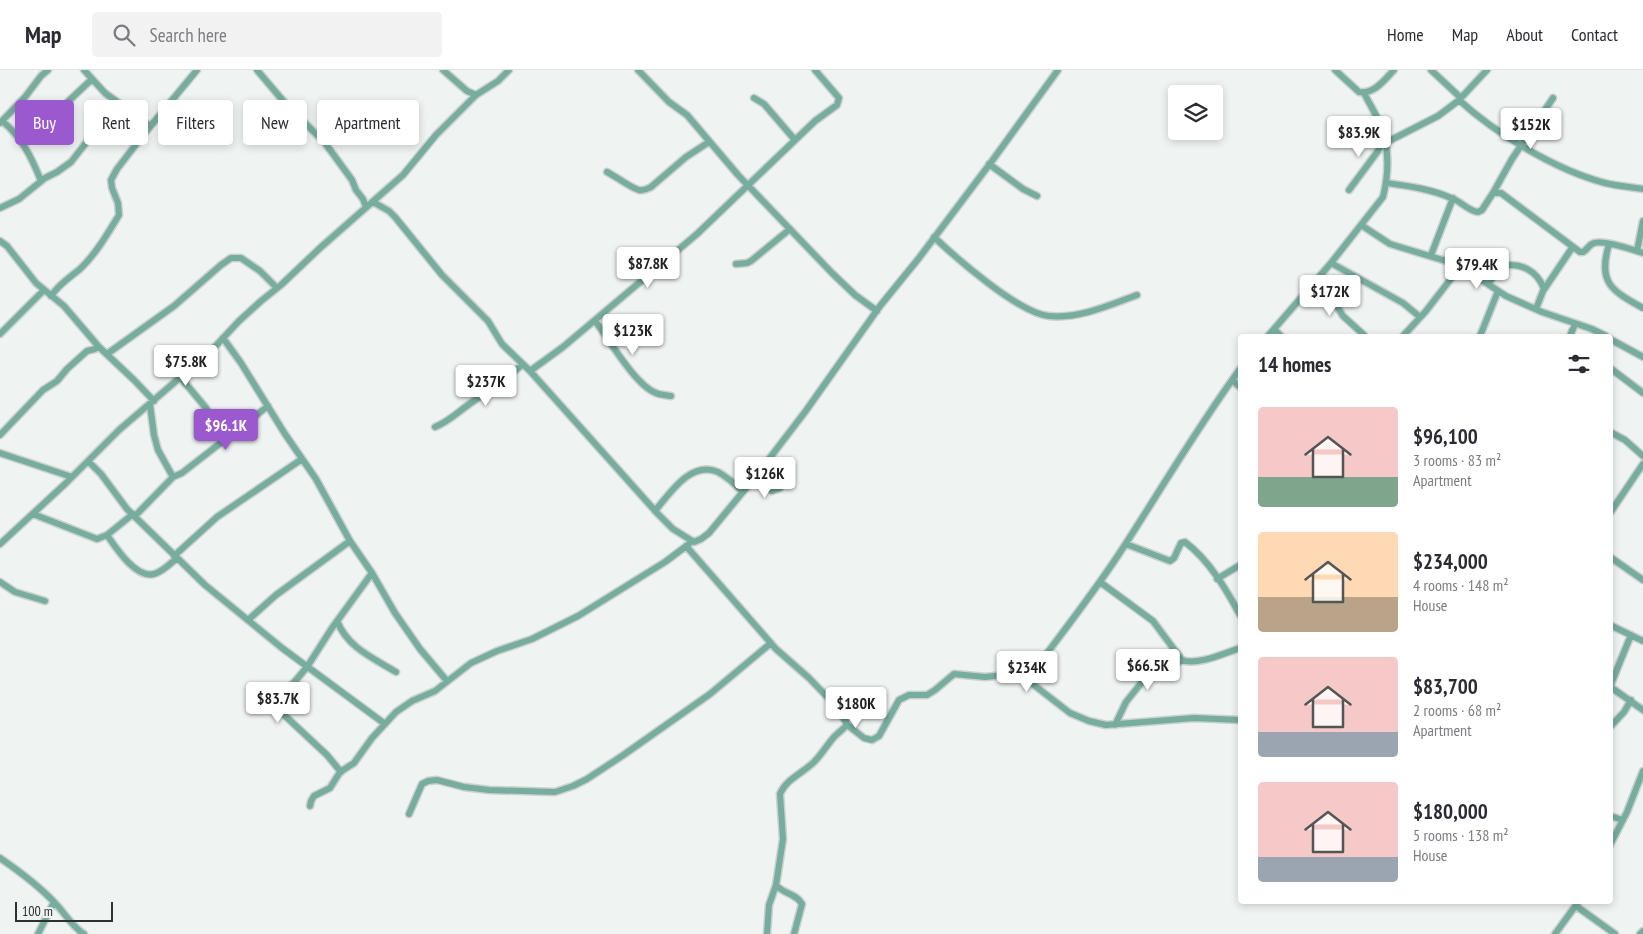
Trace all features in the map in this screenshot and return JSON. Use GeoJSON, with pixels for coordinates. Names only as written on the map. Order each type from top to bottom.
{"type":"FeatureCollection","features":[{"type":"Feature","properties":{"kind":"street"},"geometry":{"type":"LineString","coordinates":[[15,133],[1,122],[48,70]]}},
{"type":"Feature","properties":{"kind":"street"},"geometry":{"type":"LineString","coordinates":[[84,70],[113,100]]}},
{"type":"Feature","properties":{"kind":"street"},"geometry":{"type":"LineString","coordinates":[[51,296],[58,286],[92,256],[120,215],[112,188],[112,180],[117,169],[197,70]]}},
{"type":"Feature","properties":{"kind":"street"},"geometry":{"type":"LineString","coordinates":[[257,70],[285,103],[325,143],[347,172],[366,207]]}},
{"type":"Feature","properties":{"kind":"street"},"geometry":{"type":"LineString","coordinates":[[443,70],[467,91],[476,96]]}},
{"type":"Feature","properties":{"kind":"street"},"geometry":{"type":"LineString","coordinates":[[0,544],[119,430],[181,378],[211,351],[261,300],[277,288],[403,175],[436,135],[476,96],[498,81],[509,70]]}},
{"type":"Feature","properties":{"kind":"street"},"geometry":{"type":"LineString","coordinates":[[530,371],[595,320],[628,290],[690,240],[814,122],[837,104],[839,100],[815,70]]}},
{"type":"Feature","properties":{"kind":"street"},"geometry":{"type":"LineString","coordinates":[[310,806],[314,796],[330,788],[341,772],[354,764],[396,712],[412,701],[435,691],[471,663],[497,651],[532,639],[578,616],[709,533],[805,412],[877,311],[1058,70]]}},
{"type":"Feature","properties":{"kind":"street"},"geometry":{"type":"LineString","coordinates":[[1335,70],[1359,92],[1364,93],[1373,90],[1394,70]]}},
{"type":"Feature","properties":{"kind":"street"},"geometry":{"type":"LineString","coordinates":[[1431,70],[1472,111],[1543,157],[1587,177],[1607,183],[1643,189]]}},
{"type":"Feature","properties":{"kind":"street"},"geometry":{"type":"LineString","coordinates":[[1349,190],[1385,140],[1438,116],[1460,99],[1487,70]]}},
{"type":"Feature","properties":{"kind":"street"},"geometry":{"type":"LineString","coordinates":[[641,71],[675,107],[687,115],[709,142],[790,229],[855,295],[877,311]]}},
{"type":"Feature","properties":{"kind":"street"},"geometry":{"type":"LineString","coordinates":[[70,100],[92,79]]}},
{"type":"Feature","properties":{"kind":"street"},"geometry":{"type":"LineString","coordinates":[[1270,334],[1331,263],[1383,197],[1387,184],[1384,134],[1364,93]]}},
{"type":"Feature","properties":{"kind":"street"},"geometry":{"type":"LineString","coordinates":[[754,98],[764,104],[795,140]]}},
{"type":"Feature","properties":{"kind":"street"},"geometry":{"type":"LineString","coordinates":[[1387,184],[1408,186],[1453,198],[1471,210],[1478,212],[1482,210],[1501,176],[1553,98]]}},
{"type":"Feature","properties":{"kind":"street"},"geometry":{"type":"LineString","coordinates":[[608,172],[635,189],[644,190],[651,187],[686,157],[709,142]]}},
{"type":"Feature","properties":{"kind":"street"},"geometry":{"type":"LineString","coordinates":[[23,145],[41,181]]}},
{"type":"Feature","properties":{"kind":"street"},"geometry":{"type":"LineString","coordinates":[[0,208],[19,199],[41,181],[71,162],[84,145]]}},
{"type":"Feature","properties":{"kind":"street"},"geometry":{"type":"LineString","coordinates":[[989,164],[1023,189],[1037,196]]}},
{"type":"Feature","properties":{"kind":"street"},"geometry":{"type":"LineString","coordinates":[[1493,193],[1501,193],[1572,248],[1583,252],[1593,243],[1608,244],[1640,252],[1643,221]]}},
{"type":"Feature","properties":{"kind":"street"},"geometry":{"type":"LineString","coordinates":[[1431,255],[1453,198]]}},
{"type":"Feature","properties":{"kind":"street"},"geometry":{"type":"LineString","coordinates":[[373,202],[389,211],[442,275],[488,321],[502,344],[530,371],[591,442],[655,511],[673,529],[692,542]]}},
{"type":"Feature","properties":{"kind":"street"},"geometry":{"type":"LineString","coordinates":[[1361,225],[1390,244],[1431,255],[1460,267],[1498,291],[1536,309],[1601,334]]}},
{"type":"Feature","properties":{"kind":"street"},"geometry":{"type":"LineString","coordinates":[[736,264],[751,261],[790,229]]}},
{"type":"Feature","properties":{"kind":"street"},"geometry":{"type":"LineString","coordinates":[[934,237],[973,271],[1000,291],[1034,312],[1047,316],[1066,316],[1088,311],[1137,294]]}},
{"type":"Feature","properties":{"kind":"street"},"geometry":{"type":"LineString","coordinates":[[0,241],[7,246],[27,274],[64,306],[98,346],[134,380],[152,403],[154,435],[158,450],[173,477]]}},
{"type":"Feature","properties":{"kind":"street"},"geometry":{"type":"LineString","coordinates":[[1608,244],[1604,260],[1604,272],[1608,282],[1614,290],[1643,308]]}},
{"type":"Feature","properties":{"kind":"street"},"geometry":{"type":"LineString","coordinates":[[1536,309],[1544,289],[1572,248]]}},
{"type":"Feature","properties":{"kind":"street"},"geometry":{"type":"LineString","coordinates":[[107,354],[174,306],[231,258],[242,258],[260,271],[277,288]]}},
{"type":"Feature","properties":{"kind":"street"},"geometry":{"type":"LineString","coordinates":[[1331,263],[1403,303],[1420,317]]}},
{"type":"Feature","properties":{"kind":"street"},"geometry":{"type":"LineString","coordinates":[[1488,284],[1501,266],[1509,264],[1530,270],[1537,275],[1544,289]]}},
{"type":"Feature","properties":{"kind":"street"},"geometry":{"type":"LineString","coordinates":[[1405,334],[1460,267]]}},
{"type":"Feature","properties":{"kind":"street"},"geometry":{"type":"LineString","coordinates":[[1314,282],[1333,296],[1343,316],[1363,334]]}},
{"type":"Feature","properties":{"kind":"street"},"geometry":{"type":"LineString","coordinates":[[0,334],[44,290]]}},
{"type":"Feature","properties":{"kind":"street"},"geometry":{"type":"LineString","coordinates":[[1481,334],[1498,291]]}},
{"type":"Feature","properties":{"kind":"street"},"geometry":{"type":"LineString","coordinates":[[595,320],[623,360],[642,382],[656,393],[671,396]]}},
{"type":"Feature","properties":{"kind":"street"},"geometry":{"type":"LineString","coordinates":[[1571,334],[1575,324]]}},
{"type":"Feature","properties":{"kind":"street"},"geometry":{"type":"LineString","coordinates":[[1274,329],[1279,334]]}},
{"type":"Feature","properties":{"kind":"street"},"geometry":{"type":"LineString","coordinates":[[223,338],[316,480],[350,541],[372,573],[410,636],[447,681]]}},
{"type":"Feature","properties":{"kind":"street"},"geometry":{"type":"LineString","coordinates":[[1613,340],[1643,357]]}},
{"type":"Feature","properties":{"kind":"street"},"geometry":{"type":"LineString","coordinates":[[0,435],[43,390],[57,381],[87,351],[98,346]]}},
{"type":"Feature","properties":{"kind":"street"},"geometry":{"type":"LineString","coordinates":[[435,427],[487,394],[523,364]]}},
{"type":"Feature","properties":{"kind":"street"},"geometry":{"type":"LineString","coordinates":[[1613,370],[1643,393]]}},
{"type":"Feature","properties":{"kind":"street"},"geometry":{"type":"LineString","coordinates":[[1027,680],[1100,582],[1238,372]]}},
{"type":"Feature","properties":{"kind":"street"},"geometry":{"type":"LineString","coordinates":[[181,378],[206,408],[223,440]]}},
{"type":"Feature","properties":{"kind":"street"},"geometry":{"type":"LineString","coordinates":[[1232,380],[1238,385]]}},
{"type":"Feature","properties":{"kind":"street"},"geometry":{"type":"LineString","coordinates":[[32,514],[66,525],[97,539],[103,538],[134,515],[173,477],[182,473],[268,406]]}},
{"type":"Feature","properties":{"kind":"street"},"geometry":{"type":"LineString","coordinates":[[1613,434],[1630,444],[1643,456]]}},
{"type":"Feature","properties":{"kind":"street"},"geometry":{"type":"LineString","coordinates":[[0,453],[72,477]]}},
{"type":"Feature","properties":{"kind":"street"},"geometry":{"type":"LineString","coordinates":[[107,535],[118,551],[136,570],[143,574],[156,574],[217,516],[302,459]]}},
{"type":"Feature","properties":{"kind":"street"},"geometry":{"type":"LineString","coordinates":[[88,461],[134,515],[205,585],[307,667],[385,724]]}},
{"type":"Feature","properties":{"kind":"street"},"geometry":{"type":"LineString","coordinates":[[1613,509],[1643,464]]}},
{"type":"Feature","properties":{"kind":"street"},"geometry":{"type":"LineString","coordinates":[[655,511],[686,476],[696,472],[707,470],[717,472],[743,492]]}},
{"type":"Feature","properties":{"kind":"street"},"geometry":{"type":"LineString","coordinates":[[754,478],[772,490],[780,488]]}},
{"type":"Feature","properties":{"kind":"street"},"geometry":{"type":"LineString","coordinates":[[248,620],[276,595],[350,541]]}},
{"type":"Feature","properties":{"kind":"street"},"geometry":{"type":"LineString","coordinates":[[1126,544],[1170,561],[1174,558],[1181,543],[1185,542],[1207,565],[1230,596],[1238,611]]}},
{"type":"Feature","properties":{"kind":"street"},"geometry":{"type":"LineString","coordinates":[[686,546],[771,643],[834,704],[843,716],[846,724],[864,738],[872,740],[879,736],[903,697],[927,695],[954,674],[985,677],[1018,676],[1027,680],[1070,713],[1089,721],[1106,725],[1194,718],[1238,720]]}},
{"type":"Feature","properties":{"kind":"street"},"geometry":{"type":"LineString","coordinates":[[1613,560],[1643,580]]}},
{"type":"Feature","properties":{"kind":"street"},"geometry":{"type":"LineString","coordinates":[[1217,579],[1238,567]]}},
{"type":"Feature","properties":{"kind":"street"},"geometry":{"type":"LineString","coordinates":[[341,772],[327,755],[279,709],[278,705],[281,698],[307,667],[372,573]]}},
{"type":"Feature","properties":{"kind":"street"},"geometry":{"type":"LineString","coordinates":[[0,582],[16,592],[45,601]]}},
{"type":"Feature","properties":{"kind":"street"},"geometry":{"type":"LineString","coordinates":[[1100,582],[1153,621],[1183,660],[1189,662],[1205,659],[1238,649]]}},
{"type":"Feature","properties":{"kind":"street"},"geometry":{"type":"LineString","coordinates":[[337,621],[340,629],[351,644],[396,672]]}},
{"type":"Feature","properties":{"kind":"street"},"geometry":{"type":"LineString","coordinates":[[1613,626],[1643,641]]}},
{"type":"Feature","properties":{"kind":"street"},"geometry":{"type":"LineString","coordinates":[[1613,679],[1631,635]]}},
{"type":"Feature","properties":{"kind":"street"},"geometry":{"type":"LineString","coordinates":[[409,814],[422,784],[428,781],[437,780],[464,787],[489,790],[555,792],[587,780],[710,694],[771,643]]}},
{"type":"Feature","properties":{"kind":"street"},"geometry":{"type":"LineString","coordinates":[[1115,725],[1126,702],[1146,677],[1183,660]]}},
{"type":"Feature","properties":{"kind":"street"},"geometry":{"type":"LineString","coordinates":[[1613,689],[1643,710]]}},
{"type":"Feature","properties":{"kind":"street"},"geometry":{"type":"LineString","coordinates":[[1613,726],[1631,700]]}},
{"type":"Feature","properties":{"kind":"street"},"geometry":{"type":"LineString","coordinates":[[767,934],[768,905],[776,885],[783,847],[784,831],[779,801],[782,789],[790,780],[816,760],[846,724]]}},
{"type":"Feature","properties":{"kind":"street"},"geometry":{"type":"LineString","coordinates":[[1613,839],[1643,771]]}},
{"type":"Feature","properties":{"kind":"street"},"geometry":{"type":"LineString","coordinates":[[1613,817],[1623,820]]}},
{"type":"Feature","properties":{"kind":"street"},"geometry":{"type":"LineString","coordinates":[[0,858],[18,870],[54,902],[78,930],[84,934]]}},
{"type":"Feature","properties":{"kind":"street"},"geometry":{"type":"LineString","coordinates":[[776,885],[799,899],[802,904],[794,934]]}},
{"type":"Feature","properties":{"kind":"street"},"geometry":{"type":"LineString","coordinates":[[38,934],[54,902]]}},
{"type":"Feature","properties":{"kind":"street"},"geometry":{"type":"LineString","coordinates":[[1555,934],[1578,904],[1615,934]]}},
{"type":"Feature","properties":{"kind":"street"},"geometry":{"type":"LineString","coordinates":[[1640,934],[1643,931]]}}]}
